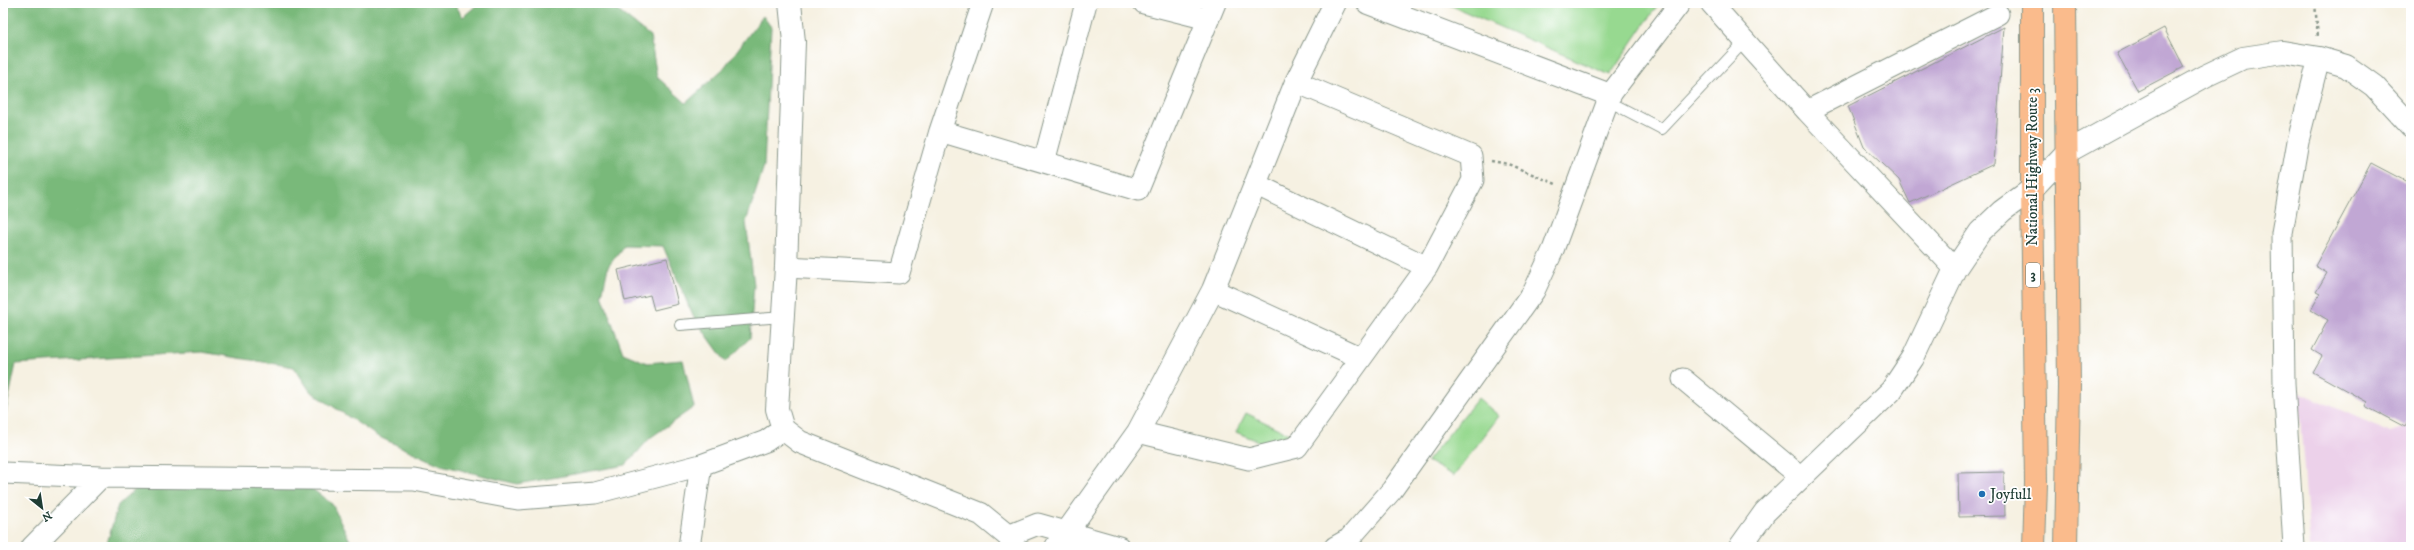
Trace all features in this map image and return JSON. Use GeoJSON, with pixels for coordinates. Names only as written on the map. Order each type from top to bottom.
{"type":"FeatureCollection","features":[{"type":"Feature","properties":{"kind":"highway","name":"National Highway Route 3"},"geometry":{"type":"LineString","coordinates":[[2032,3],[2032,189],[2036,483],[2034,547]]}},
{"type":"Feature","properties":{"kind":"highway"},"geometry":{"type":"LineString","coordinates":[[2065,3],[2069,386],[2066,547]]}},
{"type":"Feature","properties":{"kind":"street"},"geometry":{"type":"LineString","coordinates":[[790,3],[794,42],[786,267],[777,409],[783,429],[800,442],[981,514],[1011,542],[1038,524],[1061,539],[1119,547]]}},
{"type":"Feature","properties":{"kind":"street"},"geometry":{"type":"LineString","coordinates":[[786,267],[899,273],[940,132],[983,3]]}},
{"type":"Feature","properties":{"kind":"street"},"geometry":{"type":"LineString","coordinates":[[1044,162],[1086,3]]}},
{"type":"Feature","properties":{"kind":"street"},"geometry":{"type":"LineString","coordinates":[[940,132],[1138,190],[1211,11],[1144,3]]}},
{"type":"Feature","properties":{"kind":"street"},"geometry":{"type":"LineString","coordinates":[[1061,539],[1138,432],[1213,290],[1296,82],[1335,3]]}},
{"type":"Feature","properties":{"kind":"street"},"geometry":{"type":"LineString","coordinates":[[1368,3],[1609,98]]}},
{"type":"Feature","properties":{"kind":"street"},"geometry":{"type":"LineString","coordinates":[[1335,547],[1349,538],[1392,490],[1534,291],[1553,250],[1609,98],[1680,3]]}},
{"type":"Feature","properties":{"kind":"street"},"geometry":{"type":"LineString","coordinates":[[1711,3],[1807,111],[1955,269]]}},
{"type":"Feature","properties":{"kind":"street"},"geometry":{"type":"LineString","coordinates":[[1807,111],[1998,14]]}},
{"type":"Feature","properties":{"kind":"street"},"geometry":{"type":"LineString","coordinates":[[1740,547],[1765,512],[1891,391],[1913,358],[1955,269],[1980,232],[2002,211],[2032,189],[2067,152],[2205,76],[2243,58],[2283,52],[2319,58],[2346,66],[2374,86],[2411,126]]}},
{"type":"Feature","properties":{"kind":"street"},"geometry":{"type":"LineString","coordinates":[[2294,547],[2284,383],[2282,233],[2298,141],[2319,58]]}},
{"type":"Feature","properties":{"kind":"street"},"geometry":{"type":"LineString","coordinates":[[1138,432],[1249,459],[1297,447],[1427,267],[1473,180],[1471,156],[1296,82]]}},
{"type":"Feature","properties":{"kind":"street"},"geometry":{"type":"LineString","coordinates":[[1255,184],[1427,267]]}},
{"type":"Feature","properties":{"kind":"street"},"geometry":{"type":"LineString","coordinates":[[1213,290],[1361,358]]}},
{"type":"Feature","properties":{"kind":"street"},"geometry":{"type":"LineString","coordinates":[[1683,379],[1801,477]]}},
{"type":"Feature","properties":{"kind":"street"},"geometry":{"type":"LineString","coordinates":[[3,473],[100,477],[414,480],[518,499],[595,493],[701,465],[766,441],[783,429]]}},
{"type":"Feature","properties":{"kind":"street"},"geometry":{"type":"LineString","coordinates":[[689,547],[701,465]]}},
{"type":"Feature","properties":{"kind":"street"},"geometry":{"type":"LineString","coordinates":[[32,547],[100,477]]}},
{"type":"Feature","properties":{"kind":"lane"},"geometry":{"type":"LineString","coordinates":[[1609,98],[1662,129],[1745,41]]}},
{"type":"Feature","properties":{"kind":"lane"},"geometry":{"type":"LineString","coordinates":[[680,325],[783,317]]}},
{"type":"Feature","properties":{"kind":"path"},"geometry":{"type":"LineString","coordinates":[[2316,3],[2319,58]]}},
{"type":"Feature","properties":{"kind":"path"},"geometry":{"type":"LineString","coordinates":[[1471,156],[1508,164],[1574,192]]}},
{"type":"Feature","properties":{"kind":"shaded area"},"geometry":{"type":"Polygon","coordinates":[[[2298,391],[2390,432],[2411,426],[2411,547],[2310,547],[2298,391]]]}},
{"type":"Feature","properties":{"kind":"green space"},"geometry":{"type":"Polygon","coordinates":[[[3,3],[454,3],[463,17],[479,3],[608,3],[650,36],[657,77],[686,103],[723,69],[763,16],[771,27],[764,166],[746,222],[754,285],[750,338],[726,362],[693,316],[663,246],[624,245],[608,267],[602,295],[623,353],[647,363],[683,360],[694,407],[650,438],[626,465],[517,484],[441,465],[377,436],[310,391],[294,367],[202,352],[16,364],[3,425],[3,3]]]}},
{"type":"Feature","properties":{"kind":"green space"},"geometry":{"type":"Polygon","coordinates":[[[1445,3],[1659,3],[1610,75],[1445,3]]]}},
{"type":"Feature","properties":{"kind":"green space"},"geometry":{"type":"Polygon","coordinates":[[[1478,398],[1499,416],[1454,476],[1427,461],[1478,398]]]}},
{"type":"Feature","properties":{"kind":"green space"},"geometry":{"type":"Polygon","coordinates":[[[1246,413],[1293,436],[1272,447],[1236,432],[1246,413]]]}},
{"type":"Feature","properties":{"kind":"green space"},"geometry":{"type":"Polygon","coordinates":[[[148,478],[311,488],[332,504],[353,547],[106,547],[118,505],[148,478]]]}},
{"type":"Feature","properties":{"kind":"building"},"geometry":{"type":"Polygon","coordinates":[[[2004,27],[1994,164],[1910,203],[1899,180],[1864,147],[1848,106],[2004,27]]]}},
{"type":"Feature","properties":{"kind":"building"},"geometry":{"type":"Polygon","coordinates":[[[2164,28],[2184,67],[2138,91],[2117,53],[2164,28]]]}},
{"type":"Feature","properties":{"kind":"building"},"geometry":{"type":"Polygon","coordinates":[[[2371,163],[2411,184],[2411,416],[2405,427],[2365,406],[2367,402],[2313,372],[2322,356],[2312,350],[2328,320],[2311,310],[2320,294],[2316,292],[2327,273],[2315,266],[2371,163]]]}},
{"type":"Feature","properties":{"kind":"building"},"geometry":{"type":"Polygon","coordinates":[[[667,258],[678,304],[654,310],[650,295],[625,301],[618,270],[667,258]]]}},
{"type":"Feature","properties":{"kind":"building","name":"Joyfull"},"geometry":{"type":"Polygon","coordinates":[[[2004,472],[2005,516],[1959,517],[1958,473],[2004,472]]]}},
{"type":"Feature","properties":{"kind":"place","name":"Joyfull"},"geometry":{"type":"Point","coordinates":[1982,494]}}]}
